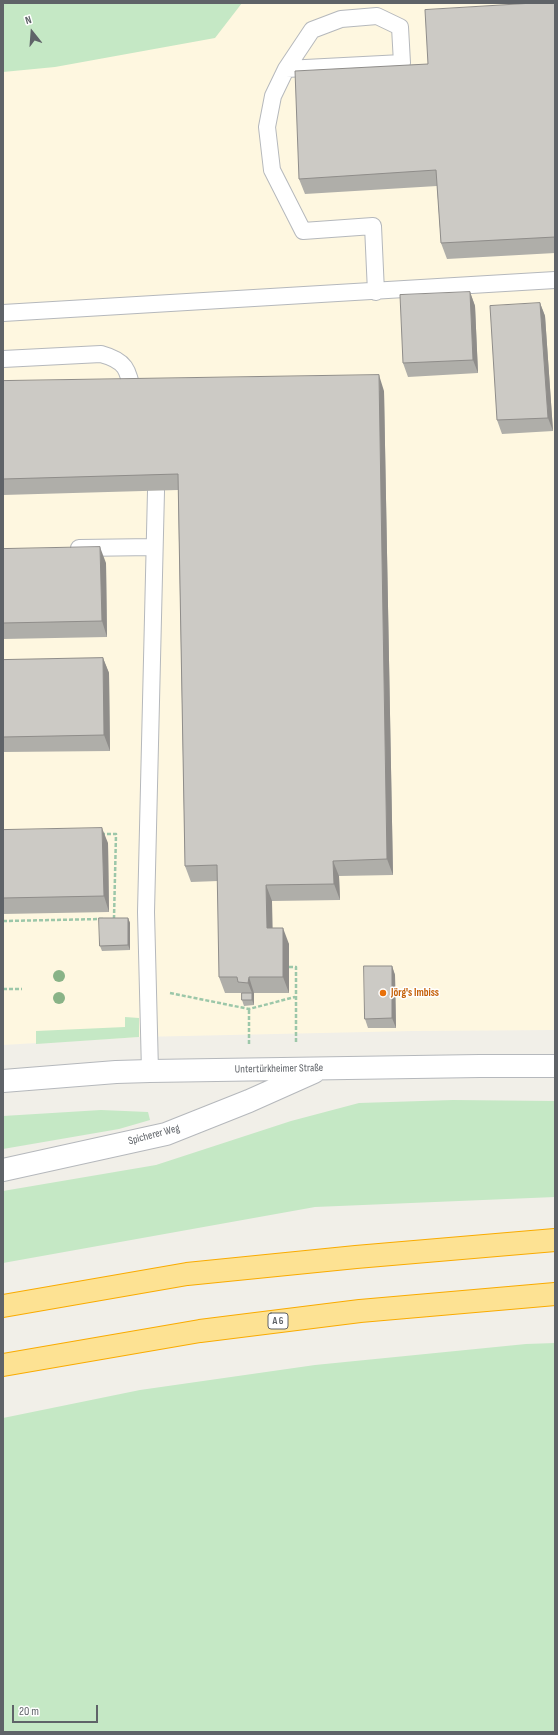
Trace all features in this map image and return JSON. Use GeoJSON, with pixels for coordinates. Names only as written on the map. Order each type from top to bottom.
{"type":"FeatureCollection","features":[{"type":"Feature","properties":{"kind":"highway"},"geometry":{"type":"LineString","coordinates":[[3,1306],[187,1274],[356,1257],[555,1240]]}},
{"type":"Feature","properties":{"kind":"highway","name":"A 6"},"geometry":{"type":"LineString","coordinates":[[3,1365],[200,1331],[352,1312],[555,1294]]}},
{"type":"Feature","properties":{"kind":"street","name":"Untertürkheimer Straße"},"geometry":{"type":"LineString","coordinates":[[3,1081],[116,1072],[150,1071],[555,1066]]}},
{"type":"Feature","properties":{"kind":"street","name":"Spicherer Weg"},"geometry":{"type":"LineString","coordinates":[[3,1170],[166,1134],[249,1102],[320,1068]]}},
{"type":"Feature","properties":{"kind":"lane"},"geometry":{"type":"LineString","coordinates":[[286,69],[402,63],[400,27],[377,16],[341,18],[312,30],[286,69],[273,96],[267,127],[272,170],[303,230],[373,226],[376,292]]}},
{"type":"Feature","properties":{"kind":"lane"},"geometry":{"type":"LineString","coordinates":[[3,314],[555,280]]}},
{"type":"Feature","properties":{"kind":"lane"},"geometry":{"type":"LineString","coordinates":[[3,359],[101,354],[114,358],[125,366],[129,375],[133,395]]}},
{"type":"Feature","properties":{"kind":"lane"},"geometry":{"type":"LineString","coordinates":[[150,1071],[146,904],[156,491]]}},
{"type":"Feature","properties":{"kind":"lane"},"geometry":{"type":"LineString","coordinates":[[67,549],[154,546]]}},
{"type":"Feature","properties":{"kind":"path"},"geometry":{"type":"LineString","coordinates":[[3,922],[114,918],[116,834],[93,834]]}},
{"type":"Feature","properties":{"kind":"path"},"geometry":{"type":"LineString","coordinates":[[289,967],[296,967],[295,1033]]}},
{"type":"Feature","properties":{"kind":"path"},"geometry":{"type":"LineString","coordinates":[[3,989],[22,989]]}},
{"type":"Feature","properties":{"kind":"path"},"geometry":{"type":"LineString","coordinates":[[148,990],[249,1009],[296,997]]}},
{"type":"Feature","properties":{"kind":"path"},"geometry":{"type":"LineString","coordinates":[[249,1009],[249,1035]]}},
{"type":"Feature","properties":{"kind":"shaded area"},"geometry":{"type":"Polygon","coordinates":[[[3,3],[555,3],[555,1030],[413,1031],[139,1037],[3,1045],[3,3]]]}},
{"type":"Feature","properties":{"kind":"green space"},"geometry":{"type":"Polygon","coordinates":[[[3,3],[242,3],[215,38],[55,67],[3,72],[3,3]]]}},
{"type":"Feature","properties":{"kind":"green space"},"geometry":{"type":"Polygon","coordinates":[[[125,1017],[139,1018],[139,1037],[36,1044],[36,1031],[125,1027],[125,1017]]]}},
{"type":"Feature","properties":{"kind":"green space"},"geometry":{"type":"Polygon","coordinates":[[[453,1100],[555,1101],[555,1197],[315,1207],[3,1263],[3,1191],[156,1165],[291,1121],[359,1103],[453,1100]]]}},
{"type":"Feature","properties":{"kind":"green space"},"geometry":{"type":"Polygon","coordinates":[[[101,1110],[148,1112],[150,1120],[119,1129],[3,1149],[3,1116],[101,1110]]]}},
{"type":"Feature","properties":{"kind":"green space"},"geometry":{"type":"Polygon","coordinates":[[[555,1343],[555,1732],[3,1732],[3,1418],[140,1390],[315,1365],[526,1344],[555,1343]]]}},
{"type":"Feature","properties":{"kind":"building"},"geometry":{"type":"Polygon","coordinates":[[[555,3],[555,237],[441,243],[436,170],[299,179],[295,71],[428,64],[425,10],[555,3]]]}},
{"type":"Feature","properties":{"kind":"building"},"geometry":{"type":"Polygon","coordinates":[[[470,292],[473,360],[403,363],[400,295],[470,292]]]}},
{"type":"Feature","properties":{"kind":"building"},"geometry":{"type":"Polygon","coordinates":[[[540,303],[548,418],[497,420],[490,306],[540,303]]]}},
{"type":"Feature","properties":{"kind":"building"},"geometry":{"type":"Polygon","coordinates":[[[379,375],[387,859],[333,861],[334,884],[266,885],[267,928],[283,928],[283,977],[249,977],[248,983],[238,982],[237,977],[219,977],[217,865],[185,866],[178,474],[3,479],[3,381],[379,375]]]}},
{"type":"Feature","properties":{"kind":"building"},"geometry":{"type":"Polygon","coordinates":[[[100,547],[102,621],[3,623],[3,549],[100,547]]]}},
{"type":"Feature","properties":{"kind":"building"},"geometry":{"type":"Polygon","coordinates":[[[103,658],[104,735],[3,737],[3,660],[103,658]]]}},
{"type":"Feature","properties":{"kind":"building"},"geometry":{"type":"Polygon","coordinates":[[[102,828],[104,896],[3,898],[3,830],[102,828]]]}},
{"type":"Feature","properties":{"kind":"building"},"geometry":{"type":"Polygon","coordinates":[[[99,918],[128,918],[128,945],[100,946],[99,918]]]}},
{"type":"Feature","properties":{"kind":"building"},"geometry":{"type":"Polygon","coordinates":[[[364,966],[392,966],[392,1018],[365,1019],[364,966]]]}},
{"type":"Feature","properties":{"kind":"building"},"geometry":{"type":"Polygon","coordinates":[[[242,993],[252,993],[252,1000],[242,1000],[242,993]]]}},
{"type":"Feature","properties":{"kind":"place","name":"Jörg's Imbiss"},"geometry":{"type":"Point","coordinates":[383,993]}}]}
